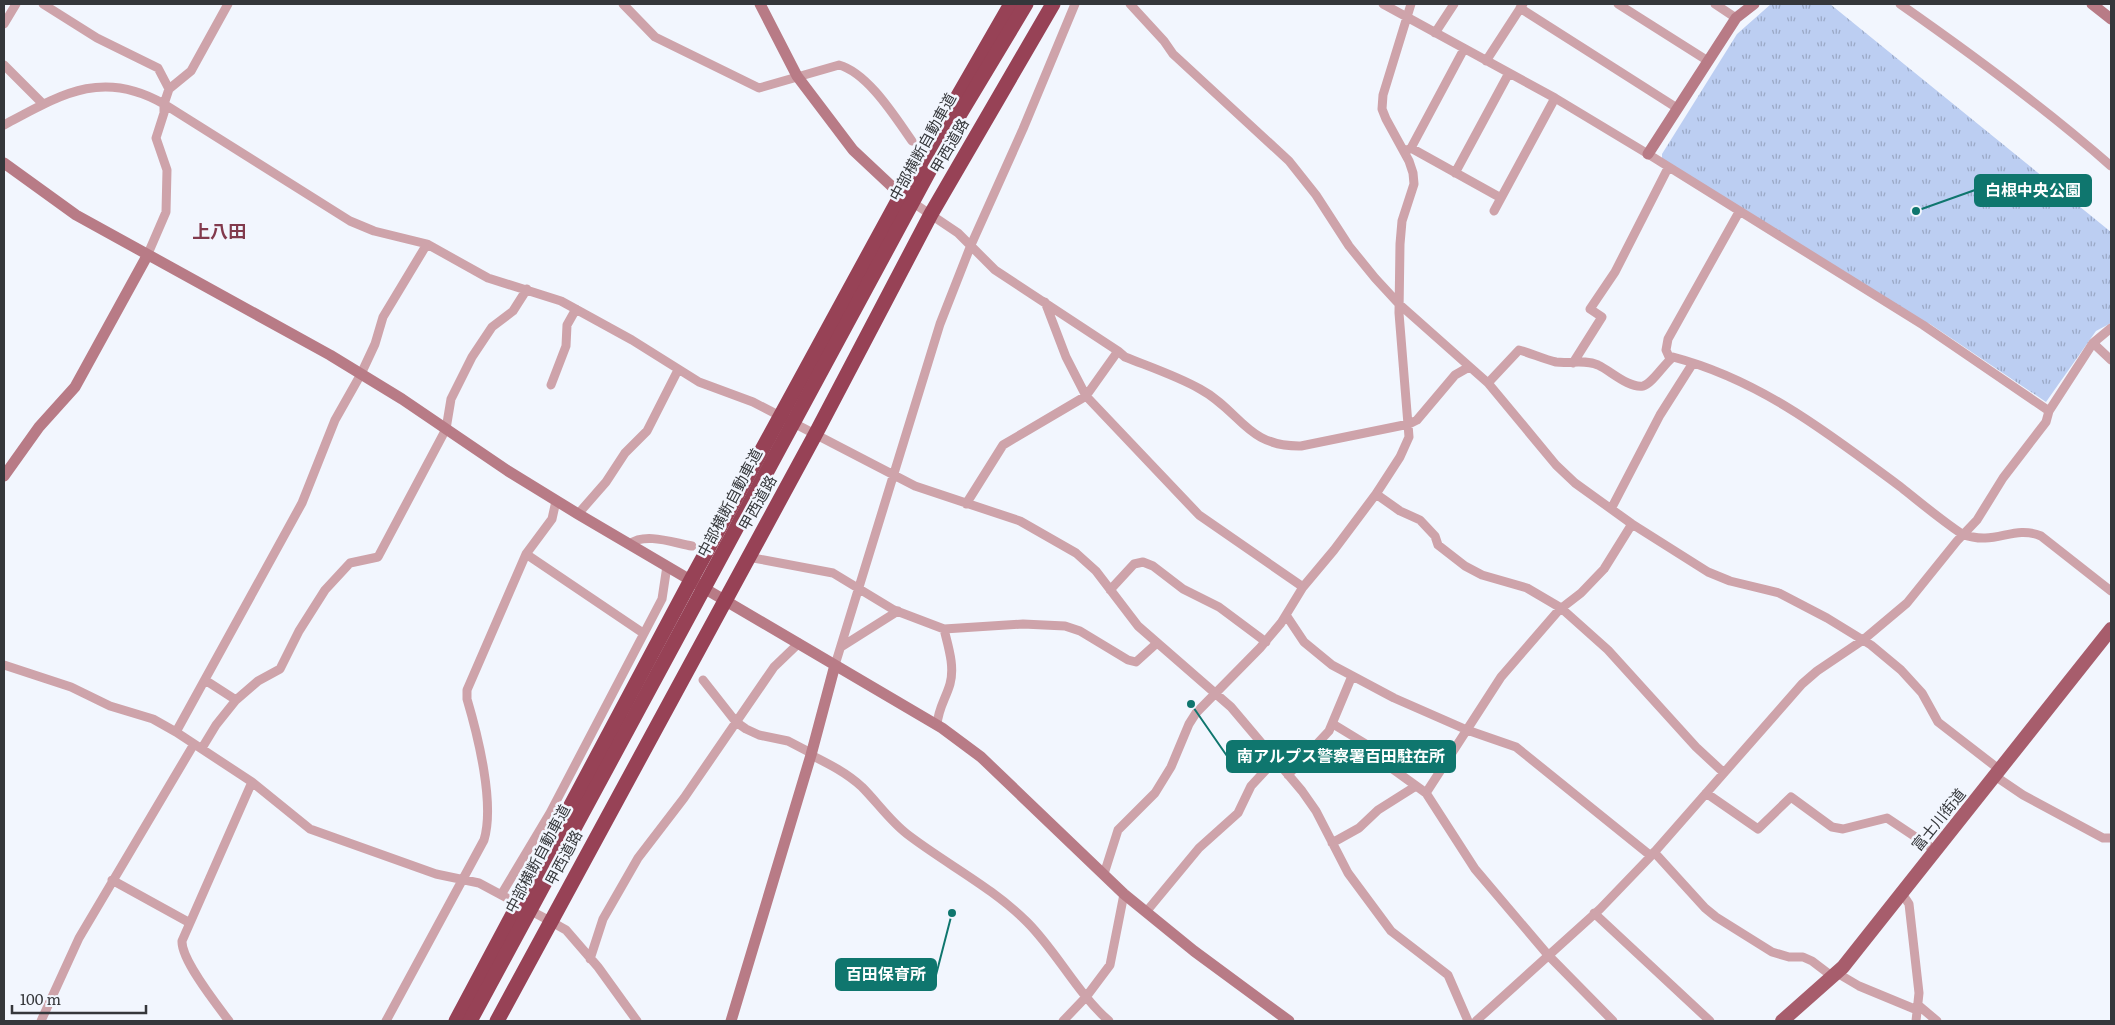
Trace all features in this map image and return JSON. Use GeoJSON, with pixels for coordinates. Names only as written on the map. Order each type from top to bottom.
{"type":"FeatureCollection","features":[{"type":"Feature","properties":{"kind":"highway","name":"甲西道路"},"geometry":{"type":"LineString","coordinates":[[456,1021],[691,580],[900,194],[1011,4]]}},
{"type":"Feature","properties":{"kind":"highway","name":"中部横断自動車道"},"geometry":{"type":"LineString","coordinates":[[463,1021],[949,120],[1017,4]]}},
{"type":"Feature","properties":{"kind":"highway","name":"中部横断自動車道"},"geometry":{"type":"LineString","coordinates":[[470,1021],[960,114],[1026,4]]}},
{"type":"Feature","properties":{"kind":"highway","name":"甲西道路"},"geometry":{"type":"LineString","coordinates":[[497,1021],[815,435],[931,214],[1053,4]]}},
{"type":"Feature","properties":{"kind":"main road","name":"富士川街道"},"geometry":{"type":"LineString","coordinates":[[1782,1021],[1835,975],[2111,630]]}},
{"type":"Feature","properties":{"kind":"street"},"geometry":{"type":"LineString","coordinates":[[4,24],[16,4]]}},
{"type":"Feature","properties":{"kind":"street"},"geometry":{"type":"LineString","coordinates":[[43,4],[97,38],[158,68],[168,89]]}},
{"type":"Feature","properties":{"kind":"street"},"geometry":{"type":"LineString","coordinates":[[4,476],[39,427],[75,387],[147,256],[166,212],[167,170],[156,138],[164,113],[168,89],[191,71],[228,4]]}},
{"type":"Feature","properties":{"kind":"street"},"geometry":{"type":"LineString","coordinates":[[623,4],[655,37],[759,88],[839,66],[850,68],[886,106],[912,141]]}},
{"type":"Feature","properties":{"kind":"street"},"geometry":{"type":"LineString","coordinates":[[760,4],[797,76],[853,150],[900,194],[931,214],[972,245],[995,270],[1125,357],[1200,388],[1217,400],[1250,432],[1266,442],[1283,446],[1301,446],[1409,424],[1417,420],[1455,375],[1469,368]]}},
{"type":"Feature","properties":{"kind":"street"},"geometry":{"type":"LineString","coordinates":[[731,1021],[811,754],[835,665],[940,324],[1075,4]]}},
{"type":"Feature","properties":{"kind":"street"},"geometry":{"type":"LineString","coordinates":[[1130,4],[1164,41],[1173,54],[1289,161],[1316,194],[1350,246],[1399,304],[1488,383],[1556,466],[1632,524],[1708,572],[1730,581],[1779,593],[1827,618],[1863,640],[1901,670],[1922,693],[1938,722],[2023,795],[2103,838],[2111,838]]}},
{"type":"Feature","properties":{"kind":"street"},"geometry":{"type":"LineString","coordinates":[[1383,4],[1554,98],[1648,154],[1923,326],[2048,411]]}},
{"type":"Feature","properties":{"kind":"street"},"geometry":{"type":"LineString","coordinates":[[1104,874],[1118,830],[1155,793],[1171,767],[1189,724],[1196,713],[1266,642],[1286,615],[1303,587],[1334,550],[1376,494],[1400,457],[1409,437],[1399,304],[1402,221],[1414,184],[1407,150],[1386,119],[1382,108],[1410,4]]}},
{"type":"Feature","properties":{"kind":"street"},"geometry":{"type":"LineString","coordinates":[[1435,33],[1454,4]]}},
{"type":"Feature","properties":{"kind":"street"},"geometry":{"type":"LineString","coordinates":[[1618,4],[1708,61]]}},
{"type":"Feature","properties":{"kind":"street"},"geometry":{"type":"LineString","coordinates":[[1715,4],[1736,18]]}},
{"type":"Feature","properties":{"kind":"street"},"geometry":{"type":"LineString","coordinates":[[1648,154],[1736,18],[1754,4]]}},
{"type":"Feature","properties":{"kind":"street"},"geometry":{"type":"LineString","coordinates":[[1900,4],[2004,77],[2056,118],[2111,166]]}},
{"type":"Feature","properties":{"kind":"street"},"geometry":{"type":"LineString","coordinates":[[2092,4],[2111,19]]}},
{"type":"Feature","properties":{"kind":"street"},"geometry":{"type":"LineString","coordinates":[[1486,60],[1522,6],[1677,108]]}},
{"type":"Feature","properties":{"kind":"street"},"geometry":{"type":"LineString","coordinates":[[1407,150],[1464,49]]}},
{"type":"Feature","properties":{"kind":"street"},"geometry":{"type":"LineString","coordinates":[[4,65],[43,104]]}},
{"type":"Feature","properties":{"kind":"street"},"geometry":{"type":"LineString","coordinates":[[1455,173],[1509,73]]}},
{"type":"Feature","properties":{"kind":"street"},"geometry":{"type":"LineString","coordinates":[[4,125],[71,91],[116,87],[136,91],[164,104],[350,221],[374,231],[427,244],[488,278],[561,301],[632,340],[678,370],[714,389],[753,402],[927,492],[1020,521],[1052,538],[1076,553],[1096,571],[1138,626],[1216,693],[1288,775],[1316,811],[1348,873],[1391,931],[1448,975],[1468,1021]]}},
{"type":"Feature","properties":{"kind":"street"},"geometry":{"type":"LineString","coordinates":[[1494,211],[1554,98]]}},
{"type":"Feature","properties":{"kind":"street"},"geometry":{"type":"LineString","coordinates":[[1407,150],[1501,198]]}},
{"type":"Feature","properties":{"kind":"street"},"geometry":{"type":"LineString","coordinates":[[4,163],[76,215],[147,256],[330,355],[578,514],[937,724],[981,757],[1124,894],[1194,951],[1289,1021]]}},
{"type":"Feature","properties":{"kind":"street"},"geometry":{"type":"LineString","coordinates":[[1573,363],[1602,317],[1590,309],[1614,272],[1668,168]]}},
{"type":"Feature","properties":{"kind":"street"},"geometry":{"type":"LineString","coordinates":[[1670,359],[1666,350],[1668,339],[1739,212]]}},
{"type":"Feature","properties":{"kind":"street"},"geometry":{"type":"LineString","coordinates":[[176,732],[302,502],[335,420],[361,374],[375,344],[383,317],[427,244]]}},
{"type":"Feature","properties":{"kind":"street"},"geometry":{"type":"LineString","coordinates":[[41,1021],[78,938],[112,880],[198,746],[236,700],[258,681],[280,669],[299,631],[325,590],[350,563],[378,557],[446,430],[451,399],[472,357],[492,327],[513,311],[527,289]]}},
{"type":"Feature","properties":{"kind":"street"},"geometry":{"type":"LineString","coordinates":[[1045,302],[1066,357],[1086,396],[1199,515],[1303,587]]}},
{"type":"Feature","properties":{"kind":"street"},"geometry":{"type":"LineString","coordinates":[[551,385],[566,346],[567,324],[576,310]]}},
{"type":"Feature","properties":{"kind":"street"},"geometry":{"type":"LineString","coordinates":[[1476,1021],[1594,914],[1653,854],[1802,684],[1817,671],[1863,640],[1907,603],[1962,534],[1977,520],[2003,478],[2046,422],[2048,411],[2093,343],[2111,328]]}},
{"type":"Feature","properties":{"kind":"street"},"geometry":{"type":"LineString","coordinates":[[2093,343],[2111,360]]}},
{"type":"Feature","properties":{"kind":"street"},"geometry":{"type":"LineString","coordinates":[[1488,383],[1519,350],[1555,362],[1586,362],[1597,365],[1633,385],[1644,386],[1674,357],[1693,363],[1749,385],[1790,407],[1962,534],[1973,538],[1989,540],[2020,531],[2029,531],[2040,536],[2111,591]]}},
{"type":"Feature","properties":{"kind":"street"},"geometry":{"type":"LineString","coordinates":[[966,504],[1003,445],[1086,396],[1118,351]]}},
{"type":"Feature","properties":{"kind":"street"},"geometry":{"type":"LineString","coordinates":[[1611,509],[1660,415],[1693,363]]}},
{"type":"Feature","properties":{"kind":"street"},"geometry":{"type":"LineString","coordinates":[[578,514],[606,482],[625,453],[647,431],[678,370]]}},
{"type":"Feature","properties":{"kind":"street"},"geometry":{"type":"LineString","coordinates":[[1376,494],[1400,512],[1420,520],[1435,536],[1438,545],[1465,566],[1482,575],[1527,588],[1561,608],[1608,650],[1696,747],[1724,773]]}},
{"type":"Feature","properties":{"kind":"street"},"geometry":{"type":"LineString","coordinates":[[386,1021],[484,840],[488,817],[482,760],[467,700],[467,690],[526,554],[552,519],[556,500]]}},
{"type":"Feature","properties":{"kind":"street"},"geometry":{"type":"LineString","coordinates":[[1426,793],[1501,677],[1561,608],[1581,593],[1604,569],[1632,524]]}},
{"type":"Feature","properties":{"kind":"street"},"geometry":{"type":"LineString","coordinates":[[630,544],[634,540],[655,539],[692,546]]}},
{"type":"Feature","properties":{"kind":"street"},"geometry":{"type":"LineString","coordinates":[[526,554],[643,633]]}},
{"type":"Feature","properties":{"kind":"street"},"geometry":{"type":"LineString","coordinates":[[748,557],[833,573],[858,590],[898,611],[944,629],[1023,624],[1065,626],[1080,631],[1128,660],[1136,662],[1157,643]]}},
{"type":"Feature","properties":{"kind":"street"},"geometry":{"type":"LineString","coordinates":[[1110,590],[1134,564],[1143,562],[1153,566],[1183,588],[1219,607],[1266,642]]}},
{"type":"Feature","properties":{"kind":"street"},"geometry":{"type":"LineString","coordinates":[[501,895],[550,813],[662,599],[667,566]]}},
{"type":"Feature","properties":{"kind":"street"},"geometry":{"type":"LineString","coordinates":[[841,648],[858,635],[898,611]]}},
{"type":"Feature","properties":{"kind":"street"},"geometry":{"type":"LineString","coordinates":[[1286,615],[1304,642],[1317,655],[1352,676],[1466,730],[1516,747],[1653,854],[1716,917],[1772,952],[1788,957],[1803,957],[1859,986],[1918,1008],[1937,1021]]}},
{"type":"Feature","properties":{"kind":"street"},"geometry":{"type":"LineString","coordinates":[[937,724],[941,704],[951,682],[950,656],[944,629]]}},
{"type":"Feature","properties":{"kind":"street"},"geometry":{"type":"LineString","coordinates":[[590,959],[604,919],[638,858],[678,805],[774,667],[799,643]]}},
{"type":"Feature","properties":{"kind":"street"},"geometry":{"type":"LineString","coordinates":[[4,665],[71,687],[110,706],[153,719],[252,782],[310,829],[436,874],[479,883],[550,921],[566,930],[637,1021]]}},
{"type":"Feature","properties":{"kind":"street"},"geometry":{"type":"LineString","coordinates":[[1288,775],[1329,732],[1336,711],[1352,676]]}},
{"type":"Feature","properties":{"kind":"street"},"geometry":{"type":"LineString","coordinates":[[205,680],[236,700]]}},
{"type":"Feature","properties":{"kind":"street"},"geometry":{"type":"LineString","coordinates":[[703,680],[736,722],[759,735],[788,741],[840,770],[861,787],[906,833],[989,891],[1027,922],[1090,1004],[1109,1021]]}},
{"type":"Feature","properties":{"kind":"street"},"geometry":{"type":"LineString","coordinates":[[1333,724],[1374,749],[1390,767],[1426,793],[1475,869],[1548,955],[1613,1021]]}},
{"type":"Feature","properties":{"kind":"street"},"geometry":{"type":"LineString","coordinates":[[1146,912],[1200,848],[1238,813],[1251,786],[1275,760]]}},
{"type":"Feature","properties":{"kind":"street"},"geometry":{"type":"LineString","coordinates":[[229,1021],[202,983],[182,948],[190,923],[252,782]]}},
{"type":"Feature","properties":{"kind":"street"},"geometry":{"type":"LineString","coordinates":[[1332,844],[1359,828],[1378,810],[1416,786]]}},
{"type":"Feature","properties":{"kind":"street"},"geometry":{"type":"LineString","coordinates":[[1706,794],[1758,828],[1791,796],[1832,827],[1843,829],[1887,818],[1935,850]]}},
{"type":"Feature","properties":{"kind":"street"},"geometry":{"type":"LineString","coordinates":[[112,880],[190,923]]}},
{"type":"Feature","properties":{"kind":"street"},"geometry":{"type":"LineString","coordinates":[[1901,892],[1909,904],[1919,993],[1916,1021]]}},
{"type":"Feature","properties":{"kind":"street"},"geometry":{"type":"LineString","coordinates":[[1063,1021],[1086,997],[1110,965],[1124,894]]}},
{"type":"Feature","properties":{"kind":"street"},"geometry":{"type":"LineString","coordinates":[[1594,914],[1710,1021]]}},
{"type":"Feature","properties":{"kind":"green space"},"geometry":{"type":"Polygon","coordinates":[[[1771,4],[1830,4],[2111,232],[2111,323],[2096,331],[2046,402],[1930,324],[1920,320],[1662,159],[1662,154],[1737,34],[1771,4]]]}},
{"type":"Feature","properties":{"kind":"place","name":"白根中央公園"},"geometry":{"type":"Point","coordinates":[1916,211]}},
{"type":"Feature","properties":{"kind":"place","name":"南アルプス警察署百田駐在所"},"geometry":{"type":"Point","coordinates":[1191,704]}},
{"type":"Feature","properties":{"kind":"place","name":"百田保育所"},"geometry":{"type":"Point","coordinates":[952,913]}},
{"type":"Feature","properties":{"kind":"district","name":"上八田"},"geometry":{"type":"Point","coordinates":[219,232]}}]}
